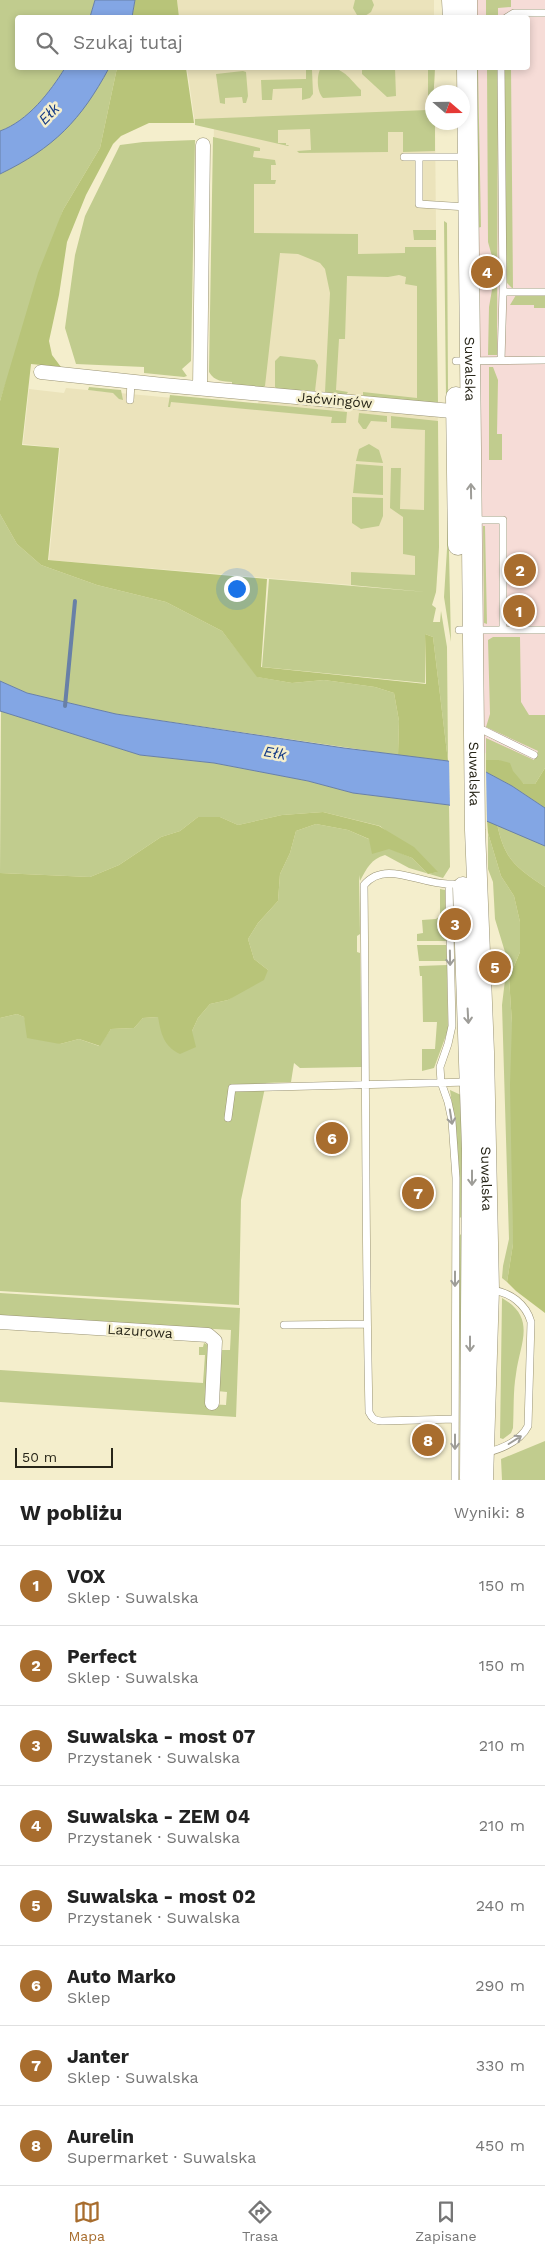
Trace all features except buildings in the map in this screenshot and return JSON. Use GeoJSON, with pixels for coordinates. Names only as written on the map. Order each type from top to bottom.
{"type":"FeatureCollection","features":[{"type":"Feature","properties":{"kind":"street"},"geometry":{"type":"LineString","coordinates":[[452,0],[453,15]]}},
{"type":"Feature","properties":{"kind":"street"},"geometry":{"type":"LineString","coordinates":[[467,0],[467,15]]}},
{"type":"Feature","properties":{"kind":"street"},"geometry":{"type":"LineString","coordinates":[[454,70],[454,85]]}},
{"type":"Feature","properties":{"kind":"street","name":"Suwalska"},"geometry":{"type":"LineString","coordinates":[[467,70],[461,157],[464,520],[470,743],[468,829],[462,884],[478,1082],[480,1290],[477,1454],[470,1480]]}},
{"type":"Feature","properties":{"kind":"street","name":"Suwalska"},"geometry":{"type":"LineString","coordinates":[[456,130],[461,157]]}},
{"type":"Feature","properties":{"kind":"street"},"geometry":{"type":"LineString","coordinates":[[200,388],[203,145]]}},
{"type":"Feature","properties":{"kind":"street","name":"Jaćwingów"},"geometry":{"type":"LineString","coordinates":[[41,372],[463,412]]}},
{"type":"Feature","properties":{"kind":"street","name":"Suwalska"},"geometry":{"type":"LineString","coordinates":[[478,1082],[464,1225],[480,1290]]}},
{"type":"Feature","properties":{"kind":"street","name":"Lazurowa"},"geometry":{"type":"LineString","coordinates":[[0,1322],[208,1335],[215,1341],[212,1403]]}},
{"type":"Feature","properties":{"kind":"street","name":"Suwalska"},"geometry":{"type":"LineString","coordinates":[[477,1454],[483,1480]]}},
{"type":"Feature","properties":{"kind":"lane"},"geometry":{"type":"LineString","coordinates":[[511,15],[514,13],[545,13]]}},
{"type":"Feature","properties":{"kind":"lane"},"geometry":{"type":"LineString","coordinates":[[501,360],[503,292],[502,70]]}},
{"type":"Feature","properties":{"kind":"lane"},"geometry":{"type":"LineString","coordinates":[[404,157],[461,157]]}},
{"type":"Feature","properties":{"kind":"lane"},"geometry":{"type":"LineString","coordinates":[[419,157],[419,204],[462,207]]}},
{"type":"Feature","properties":{"kind":"lane"},"geometry":{"type":"LineString","coordinates":[[503,292],[545,292]]}},
{"type":"Feature","properties":{"kind":"lane"},"geometry":{"type":"LineString","coordinates":[[463,361],[545,360]]}},
{"type":"Feature","properties":{"kind":"lane"},"geometry":{"type":"LineString","coordinates":[[130,400],[131,382]]}},
{"type":"Feature","properties":{"kind":"lane"},"geometry":{"type":"LineString","coordinates":[[464,520],[503,520],[503,630]]}},
{"type":"Feature","properties":{"kind":"lane"},"geometry":{"type":"LineString","coordinates":[[466,630],[545,630]]}},
{"type":"Feature","properties":{"kind":"lane"},"geometry":{"type":"LineString","coordinates":[[470,743],[483,730],[534,755]]}},
{"type":"Feature","properties":{"kind":"lane"},"geometry":{"type":"LineString","coordinates":[[454,1480],[464,1225],[456,1178],[452,1121],[441,1082],[440,1067],[452,1026],[462,884],[436,884],[385,872],[370,878],[364,885],[369,1412],[373,1419],[382,1421],[455,1419]]}},
{"type":"Feature","properties":{"kind":"lane"},"geometry":{"type":"LineString","coordinates":[[228,1118],[232,1088],[478,1082]]}},
{"type":"Feature","properties":{"kind":"lane"},"geometry":{"type":"LineString","coordinates":[[477,1454],[496,1450],[519,1438],[528,1426],[531,1322],[528,1312],[517,1300],[505,1293],[480,1290]]}},
{"type":"Feature","properties":{"kind":"lane"},"geometry":{"type":"LineString","coordinates":[[284,1325],[367,1324]]}},
{"type":"Feature","properties":{"kind":"shaded area"},"geometry":{"type":"Polygon","coordinates":[[[177,0],[434,0],[434,15],[179,15],[177,0]]]}},
{"type":"Feature","properties":{"kind":"shaded area"},"geometry":{"type":"Polygon","coordinates":[[[474,0],[545,0],[545,768],[481,752],[474,70],[530,70],[530,15],[474,15],[474,0]]]}},
{"type":"Feature","properties":{"kind":"shaded area"},"geometry":{"type":"Polygon","coordinates":[[[187,70],[435,70],[434,85],[425,85],[425,130],[435,130],[439,547],[436,592],[49,560],[60,448],[23,444],[29,389],[64,393],[66,388],[258,406],[260,381],[212,240],[214,123],[195,123],[187,70]]]}},
{"type":"Feature","properties":{"kind":"green space"},"geometry":{"type":"Polygon","coordinates":[[[0,0],[95,0],[91,15],[15,15],[15,70],[64,70],[45,96],[29,113],[0,131],[0,0]]]}},
{"type":"Feature","properties":{"kind":"green space"},"geometry":{"type":"Polygon","coordinates":[[[135,0],[177,0],[179,15],[132,15],[135,0]]]}},
{"type":"Feature","properties":{"kind":"green space"},"geometry":{"type":"Polygon","coordinates":[[[355,0],[372,0],[374,5],[371,12],[366,15],[357,15],[353,8],[355,0]]]}},
{"type":"Feature","properties":{"kind":"green space"},"geometry":{"type":"Polygon","coordinates":[[[486,0],[511,0],[511,7],[498,8],[498,15],[486,15],[486,0]]]}},
{"type":"Feature","properties":{"kind":"green space"},"geometry":{"type":"Polygon","coordinates":[[[108,70],[117,70],[100,148],[63,210],[0,401],[0,174],[42,149],[101,82],[108,70]]]}},
{"type":"Feature","properties":{"kind":"green space"},"geometry":{"type":"Polygon","coordinates":[[[117,70],[186,70],[194,123],[149,123],[121,136],[113,144],[86,195],[67,242],[59,295],[49,341],[52,355],[61,367],[31,364],[22,445],[59,448],[48,560],[267,579],[261,667],[426,684],[425,634],[433,637],[448,761],[398,755],[399,721],[394,693],[375,687],[324,680],[292,683],[257,677],[222,631],[166,602],[97,585],[41,565],[17,544],[0,514],[0,401],[38,273],[63,210],[100,148],[117,70]]]}},
{"type":"Feature","properties":{"kind":"green space"},"geometry":{"type":"Polygon","coordinates":[[[306,70],[312,70],[313,94],[310,98],[302,100],[302,88],[273,89],[272,100],[262,100],[261,80],[306,79],[306,70]]]}},
{"type":"Feature","properties":{"kind":"green space"},"geometry":{"type":"Polygon","coordinates":[[[340,70],[361,90],[361,96],[323,98],[319,92],[319,71],[340,70]]]}},
{"type":"Feature","properties":{"kind":"green space"},"geometry":{"type":"Polygon","coordinates":[[[362,70],[395,70],[396,96],[387,97],[362,74],[362,70]]]}},
{"type":"Feature","properties":{"kind":"green space"},"geometry":{"type":"Polygon","coordinates":[[[428,70],[435,70],[434,85],[428,85],[428,70]]]}},
{"type":"Feature","properties":{"kind":"green space"},"geometry":{"type":"Polygon","coordinates":[[[475,70],[478,70],[481,227],[477,228],[475,70]]]}},
{"type":"Feature","properties":{"kind":"green space"},"geometry":{"type":"Polygon","coordinates":[[[487,70],[498,70],[497,355],[488,355],[489,307],[493,284],[493,260],[488,242],[487,70]]]}},
{"type":"Feature","properties":{"kind":"green space"},"geometry":{"type":"Polygon","coordinates":[[[505,70],[511,70],[513,289],[507,283],[505,275],[505,70]]]}},
{"type":"Feature","properties":{"kind":"green space"},"geometry":{"type":"Polygon","coordinates":[[[246,72],[248,96],[246,103],[243,103],[242,97],[225,98],[225,104],[220,103],[216,74],[246,72]]]}},
{"type":"Feature","properties":{"kind":"green space"},"geometry":{"type":"Polygon","coordinates":[[[425,110],[425,130],[435,130],[435,151],[403,152],[403,132],[388,132],[388,152],[299,153],[297,151],[311,150],[310,129],[278,130],[278,143],[286,143],[288,146],[195,125],[195,119],[425,110]]]}},
{"type":"Feature","properties":{"kind":"green space"},"geometry":{"type":"Polygon","coordinates":[[[213,137],[260,148],[260,151],[254,151],[253,157],[275,160],[276,165],[271,165],[271,180],[276,180],[275,184],[254,184],[254,233],[358,234],[358,254],[405,253],[405,247],[436,247],[438,404],[366,397],[363,395],[363,392],[417,398],[417,286],[405,284],[406,277],[399,275],[388,277],[347,276],[345,339],[339,339],[336,390],[348,392],[346,395],[325,392],[330,293],[325,269],[320,263],[298,254],[280,253],[265,386],[261,388],[232,385],[232,382],[219,380],[211,375],[209,372],[213,137]]]}},
{"type":"Feature","properties":{"kind":"green space"},"geometry":{"type":"Polygon","coordinates":[[[195,140],[191,361],[182,369],[187,376],[144,373],[144,367],[76,364],[65,328],[75,255],[85,216],[120,145],[195,140]]]}},
{"type":"Feature","properties":{"kind":"green space"},"geometry":{"type":"Polygon","coordinates":[[[444,221],[447,223],[448,390],[446,397],[444,221]]]}},
{"type":"Feature","properties":{"kind":"green space"},"geometry":{"type":"Polygon","coordinates":[[[413,230],[436,230],[436,240],[414,240],[413,230]]]}},
{"type":"Feature","properties":{"kind":"green space"},"geometry":{"type":"Polygon","coordinates":[[[516,295],[545,296],[545,308],[534,308],[534,305],[510,305],[516,295]]]}},
{"type":"Feature","properties":{"kind":"green space"},"geometry":{"type":"Polygon","coordinates":[[[280,356],[315,360],[318,365],[315,391],[278,389],[275,387],[275,361],[280,356]]]}},
{"type":"Feature","properties":{"kind":"green space"},"geometry":{"type":"Polygon","coordinates":[[[489,367],[493,367],[498,380],[497,434],[502,434],[502,460],[489,460],[489,367]]]}},
{"type":"Feature","properties":{"kind":"green space"},"geometry":{"type":"Polygon","coordinates":[[[89,387],[121,390],[123,400],[113,393],[88,390],[89,387]]]}},
{"type":"Feature","properties":{"kind":"green space"},"geometry":{"type":"Polygon","coordinates":[[[170,395],[347,412],[346,423],[331,423],[332,417],[171,402],[170,407],[168,407],[170,395]]]}},
{"type":"Feature","properties":{"kind":"green space"},"geometry":{"type":"Polygon","coordinates":[[[359,413],[387,416],[387,422],[371,421],[366,429],[363,429],[358,422],[359,413]]]}},
{"type":"Feature","properties":{"kind":"green space"},"geometry":{"type":"Polygon","coordinates":[[[391,416],[438,421],[439,547],[436,592],[432,605],[436,608],[433,622],[440,622],[441,611],[447,647],[448,761],[433,637],[425,634],[425,683],[262,667],[269,579],[426,592],[351,585],[351,572],[415,575],[415,556],[403,554],[403,517],[390,508],[391,468],[401,468],[400,509],[424,510],[425,430],[391,428],[391,416]]]}},
{"type":"Feature","properties":{"kind":"green space"},"geometry":{"type":"Polygon","coordinates":[[[369,444],[379,450],[383,463],[356,461],[359,449],[369,444]]]}},
{"type":"Feature","properties":{"kind":"green space"},"geometry":{"type":"Polygon","coordinates":[[[447,462],[451,642],[444,597],[447,549],[447,462]]]}},
{"type":"Feature","properties":{"kind":"green space"},"geometry":{"type":"Polygon","coordinates":[[[356,464],[383,466],[383,495],[353,493],[356,464]]]}},
{"type":"Feature","properties":{"kind":"green space"},"geometry":{"type":"Polygon","coordinates":[[[352,497],[383,498],[383,516],[379,526],[361,529],[352,523],[352,497]]]}},
{"type":"Feature","properties":{"kind":"green space"},"geometry":{"type":"Polygon","coordinates":[[[0,514],[17,544],[41,565],[97,585],[166,602],[222,631],[258,677],[292,683],[324,680],[375,687],[394,693],[399,721],[398,755],[116,714],[27,693],[0,681],[0,514]]]}},
{"type":"Feature","properties":{"kind":"green space"},"geometry":{"type":"Polygon","coordinates":[[[483,526],[485,526],[487,624],[484,623],[483,526]]]}},
{"type":"Feature","properties":{"kind":"green space"},"geometry":{"type":"Polygon","coordinates":[[[493,637],[520,637],[521,702],[529,715],[545,715],[545,768],[535,784],[524,784],[499,760],[486,760],[486,738],[534,760],[538,751],[486,727],[490,714],[488,640],[493,637]]]}},
{"type":"Feature","properties":{"kind":"green space"},"geometry":{"type":"Polygon","coordinates":[[[1,711],[140,755],[214,763],[308,781],[353,793],[449,805],[450,867],[443,878],[429,874],[437,872],[380,826],[323,812],[282,815],[238,825],[220,817],[198,817],[180,831],[161,837],[119,865],[90,877],[0,873],[1,711]]]}},
{"type":"Feature","properties":{"kind":"green space"},"geometry":{"type":"Polygon","coordinates":[[[486,760],[499,760],[510,763],[513,771],[524,784],[535,784],[545,768],[545,808],[512,786],[486,772],[486,760]]]}},
{"type":"Feature","properties":{"kind":"green space"},"geometry":{"type":"Polygon","coordinates":[[[323,812],[379,826],[414,847],[438,872],[428,874],[412,858],[389,849],[372,854],[369,839],[348,830],[316,824],[296,831],[290,853],[280,874],[278,901],[258,923],[248,939],[254,959],[268,970],[264,980],[228,1000],[210,1004],[198,1018],[192,1031],[196,1047],[180,1054],[174,1051],[166,1043],[158,1017],[143,1018],[134,1028],[111,1029],[100,1046],[79,1039],[60,1044],[27,1038],[24,1017],[17,1014],[0,1018],[0,873],[90,877],[119,865],[161,837],[180,831],[198,817],[220,817],[238,825],[282,815],[323,812]]]}},
{"type":"Feature","properties":{"kind":"green space"},"geometry":{"type":"Polygon","coordinates":[[[487,820],[497,824],[504,846],[513,862],[545,887],[545,1313],[507,1282],[513,1244],[510,1085],[512,1023],[509,978],[520,952],[520,922],[514,896],[501,876],[488,833],[487,820]]]}},
{"type":"Feature","properties":{"kind":"green space"},"geometry":{"type":"Polygon","coordinates":[[[316,824],[348,830],[412,858],[427,873],[409,868],[385,855],[367,868],[360,881],[359,875],[360,934],[357,936],[357,952],[360,953],[362,1067],[300,1068],[294,1063],[291,1082],[266,1083],[241,1200],[239,1305],[0,1291],[0,1018],[17,1014],[24,1017],[26,1023],[60,1044],[79,1039],[99,1046],[111,1029],[134,1028],[143,1018],[158,1017],[192,1031],[198,1018],[210,1004],[228,1000],[268,970],[254,959],[248,939],[258,923],[278,901],[280,874],[290,853],[296,831],[316,824]]]}},
{"type":"Feature","properties":{"kind":"green space"},"geometry":{"type":"Polygon","coordinates":[[[497,824],[545,846],[545,887],[526,874],[513,861],[504,846],[497,824]]]}},
{"type":"Feature","properties":{"kind":"green space"},"geometry":{"type":"Polygon","coordinates":[[[488,833],[501,876],[514,896],[520,922],[520,952],[509,978],[512,1023],[513,1244],[507,1282],[502,1278],[509,1239],[502,1005],[505,980],[505,952],[495,919],[493,882],[488,869],[488,833]]]}},
{"type":"Feature","properties":{"kind":"green space"},"geometry":{"type":"Polygon","coordinates":[[[440,889],[445,890],[446,941],[417,941],[417,934],[423,933],[422,920],[436,919],[440,916],[440,889]]]}},
{"type":"Feature","properties":{"kind":"green space"},"geometry":{"type":"Polygon","coordinates":[[[417,945],[446,945],[447,961],[419,961],[417,945]]]}},
{"type":"Feature","properties":{"kind":"green space"},"geometry":{"type":"Polygon","coordinates":[[[447,965],[448,1030],[434,1068],[422,1071],[422,1049],[435,1049],[437,1022],[423,1022],[422,976],[420,976],[419,966],[447,965]]]}},
{"type":"Feature","properties":{"kind":"green space"},"geometry":{"type":"Polygon","coordinates":[[[450,1090],[461,1095],[465,1216],[459,1218],[458,1151],[450,1090]]]}},
{"type":"Feature","properties":{"kind":"green space"},"geometry":{"type":"Polygon","coordinates":[[[464,1231],[461,1466],[460,1466],[459,1236],[464,1231]]]}},
{"type":"Feature","properties":{"kind":"green space"},"geometry":{"type":"Polygon","coordinates":[[[0,1293],[240,1308],[236,1417],[0,1402],[0,1370],[203,1383],[205,1355],[199,1355],[199,1347],[203,1347],[204,1343],[208,1345],[208,1404],[226,1405],[227,1392],[217,1391],[219,1350],[230,1350],[231,1330],[0,1316],[0,1293]]]}},
{"type":"Feature","properties":{"kind":"green space"},"geometry":{"type":"Polygon","coordinates":[[[502,1298],[520,1314],[524,1332],[515,1380],[513,1428],[511,1433],[503,1439],[500,1438],[502,1298]]]}},
{"type":"Feature","properties":{"kind":"green space"},"geometry":{"type":"Polygon","coordinates":[[[545,1441],[545,1480],[502,1480],[501,1459],[545,1441]]]}},
{"type":"Feature","properties":{"kind":"water"},"geometry":{"type":"Polygon","coordinates":[[[95,0],[135,0],[132,15],[91,15],[95,0]]]}},
{"type":"Feature","properties":{"kind":"water","name":"Ełk"},"geometry":{"type":"Polygon","coordinates":[[[64,70],[108,70],[88,103],[64,131],[36,154],[0,174],[0,131],[29,113],[52,87],[64,70]]]}},
{"type":"Feature","properties":{"kind":"water","name":"Ełk"},"geometry":{"type":"Polygon","coordinates":[[[0,681],[27,693],[116,714],[344,748],[448,761],[486,772],[512,786],[545,808],[545,846],[449,805],[353,793],[308,781],[214,763],[140,755],[0,711],[0,681]]]}},
{"type":"Feature","properties":{"kind":"pier"},"geometry":{"type":"Polygon","coordinates":[[[449,759],[486,769],[487,823],[450,808],[449,759]]]}},
{"type":"Feature","properties":{"kind":"waterway"},"geometry":{"type":"LineString","coordinates":[[65,706],[75,601]]}},
{"type":"Feature","properties":{"kind":"place","name":"Suwalska - ZEM 04"},"geometry":{"type":"Point","coordinates":[487,272]}},
{"type":"Feature","properties":{"kind":"place","name":"Perfect"},"geometry":{"type":"Point","coordinates":[520,570]}},
{"type":"Feature","properties":{"kind":"place","name":"VOX"},"geometry":{"type":"Point","coordinates":[519,611]}},
{"type":"Feature","properties":{"kind":"place","name":"Suwalska - most 07"},"geometry":{"type":"Point","coordinates":[455,924]}},
{"type":"Feature","properties":{"kind":"place","name":"Suwalska - most 02"},"geometry":{"type":"Point","coordinates":[495,967]}},
{"type":"Feature","properties":{"kind":"place","name":"Auto Marko"},"geometry":{"type":"Point","coordinates":[332,1138]}},
{"type":"Feature","properties":{"kind":"place","name":"Janter"},"geometry":{"type":"Point","coordinates":[418,1193]}},
{"type":"Feature","properties":{"kind":"place","name":"Aurelin"},"geometry":{"type":"Point","coordinates":[428,1440]}}]}
